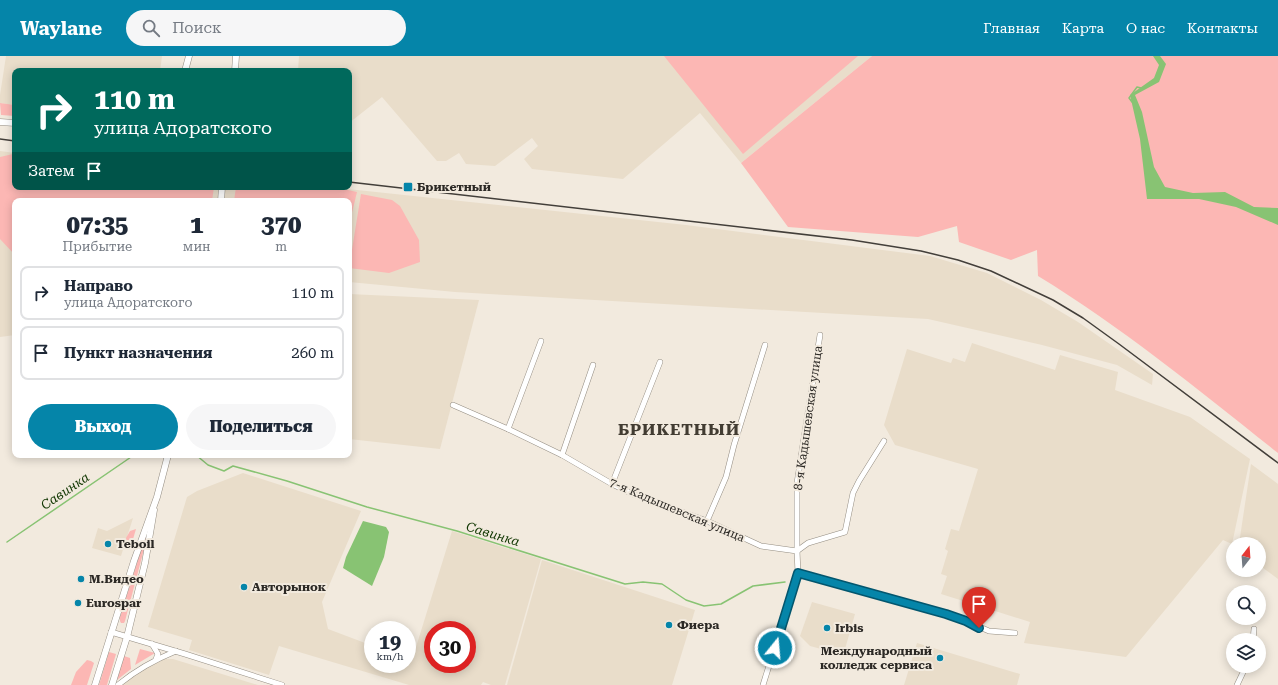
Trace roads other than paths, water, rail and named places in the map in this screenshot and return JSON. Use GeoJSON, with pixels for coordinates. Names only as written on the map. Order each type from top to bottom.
{"type":"FeatureCollection","features":[{"type":"Feature","properties":{"kind":"main road"},"geometry":{"type":"LineString","coordinates":[[186,68],[189,56]]}},
{"type":"Feature","properties":{"kind":"main road"},"geometry":{"type":"LineString","coordinates":[[235,68],[236,56]]}},
{"type":"Feature","properties":{"kind":"main road"},"geometry":{"type":"LineString","coordinates":[[0,122],[12,123]]}},
{"type":"Feature","properties":{"kind":"main road"},"geometry":{"type":"LineString","coordinates":[[112,685],[127,637],[146,563],[157,497],[167,458]]}},
{"type":"Feature","properties":{"kind":"main road"},"geometry":{"type":"LineString","coordinates":[[95,685],[111,632],[157,497]]}},
{"type":"Feature","properties":{"kind":"street","name":"8-я Кадышевская улица"},"geometry":{"type":"LineString","coordinates":[[763,685],[798,573],[797,483],[820,335]]}},
{"type":"Feature","properties":{"kind":"street"},"geometry":{"type":"LineString","coordinates":[[508,428],[540,341]]}},
{"type":"Feature","properties":{"kind":"street"},"geometry":{"type":"LineString","coordinates":[[707,521],[726,477],[734,445],[765,345]]}},
{"type":"Feature","properties":{"kind":"street"},"geometry":{"type":"LineString","coordinates":[[612,484],[660,362]]}},
{"type":"Feature","properties":{"kind":"street"},"geometry":{"type":"LineString","coordinates":[[562,455],[593,365]]}},
{"type":"Feature","properties":{"kind":"street","name":"7-я Кадышевская улица"},"geometry":{"type":"LineString","coordinates":[[453,405],[508,428],[562,455],[634,495],[707,521],[761,546],[797,551]]}},
{"type":"Feature","properties":{"kind":"street"},"geometry":{"type":"LineString","coordinates":[[797,551],[808,543],[845,532],[854,493],[859,481],[884,441]]}},
{"type":"Feature","properties":{"kind":"street"},"geometry":{"type":"LineString","coordinates":[[798,573],[946,614],[966,621],[989,632],[1015,633]]}},
{"type":"Feature","properties":{"kind":"street"},"geometry":{"type":"LineString","coordinates":[[1254,629],[1254,633]]}},
{"type":"Feature","properties":{"kind":"street"},"geometry":{"type":"LineString","coordinates":[[111,632],[282,685]]}},
{"type":"Feature","properties":{"kind":"street"},"geometry":{"type":"LineString","coordinates":[[152,644],[158,654],[156,659]]}},
{"type":"Feature","properties":{"kind":"street"},"geometry":{"type":"LineString","coordinates":[[118,685],[135,671],[156,659],[176,651]]}},
{"type":"Feature","properties":{"kind":"street"},"geometry":{"type":"LineString","coordinates":[[1237,685],[1243,673]]}},
{"type":"Feature","properties":{"kind":"waterway"},"geometry":{"type":"LineString","coordinates":[[1132,102],[1129,98],[1137,87],[1141,88]]}},
{"type":"Feature","properties":{"kind":"waterway","name":"Савинка"},"geometry":{"type":"LineString","coordinates":[[7,542],[130,458]]}},
{"type":"Feature","properties":{"kind":"waterway","name":"Савинка"},"geometry":{"type":"LineString","coordinates":[[200,458],[208,465],[224,471],[233,466],[287,481],[367,507],[457,531],[625,584],[643,582],[662,584],[686,600],[704,606],[721,604],[753,586],[785,582]]}},
{"type":"Feature","properties":{"kind":"railway"},"geometry":{"type":"LineString","coordinates":[[0,139],[12,141]]}},
{"type":"Feature","properties":{"kind":"railway"},"geometry":{"type":"LineString","coordinates":[[352,182],[852,240],[921,251],[958,260],[991,271],[1053,300],[1083,318],[1278,463]]}},
{"type":"Feature","properties":{"kind":"place","name":"Брикетный"},"geometry":{"type":"Point","coordinates":[408,187]}},
{"type":"Feature","properties":{"kind":"place","name":"Teboil"},"geometry":{"type":"Point","coordinates":[108,544]}},
{"type":"Feature","properties":{"kind":"place","name":"М.Видео"},"geometry":{"type":"Point","coordinates":[81,579]}},
{"type":"Feature","properties":{"kind":"place","name":"Авторынок"},"geometry":{"type":"Point","coordinates":[244,587]}},
{"type":"Feature","properties":{"kind":"place","name":"Eurospar"},"geometry":{"type":"Point","coordinates":[78,603]}},
{"type":"Feature","properties":{"kind":"place","name":"Фиера"},"geometry":{"type":"Point","coordinates":[669,625]}},
{"type":"Feature","properties":{"kind":"place","name":"Irbis"},"geometry":{"type":"Point","coordinates":[827,628]}},
{"type":"Feature","properties":{"kind":"place","name":"Международный колледж сервиса"},"geometry":{"type":"Point","coordinates":[940,658]}},
{"type":"Feature","properties":{"kind":"district","name":"БРИКЕТНЫЙ"},"geometry":{"type":"Point","coordinates":[679,429]}}]}
